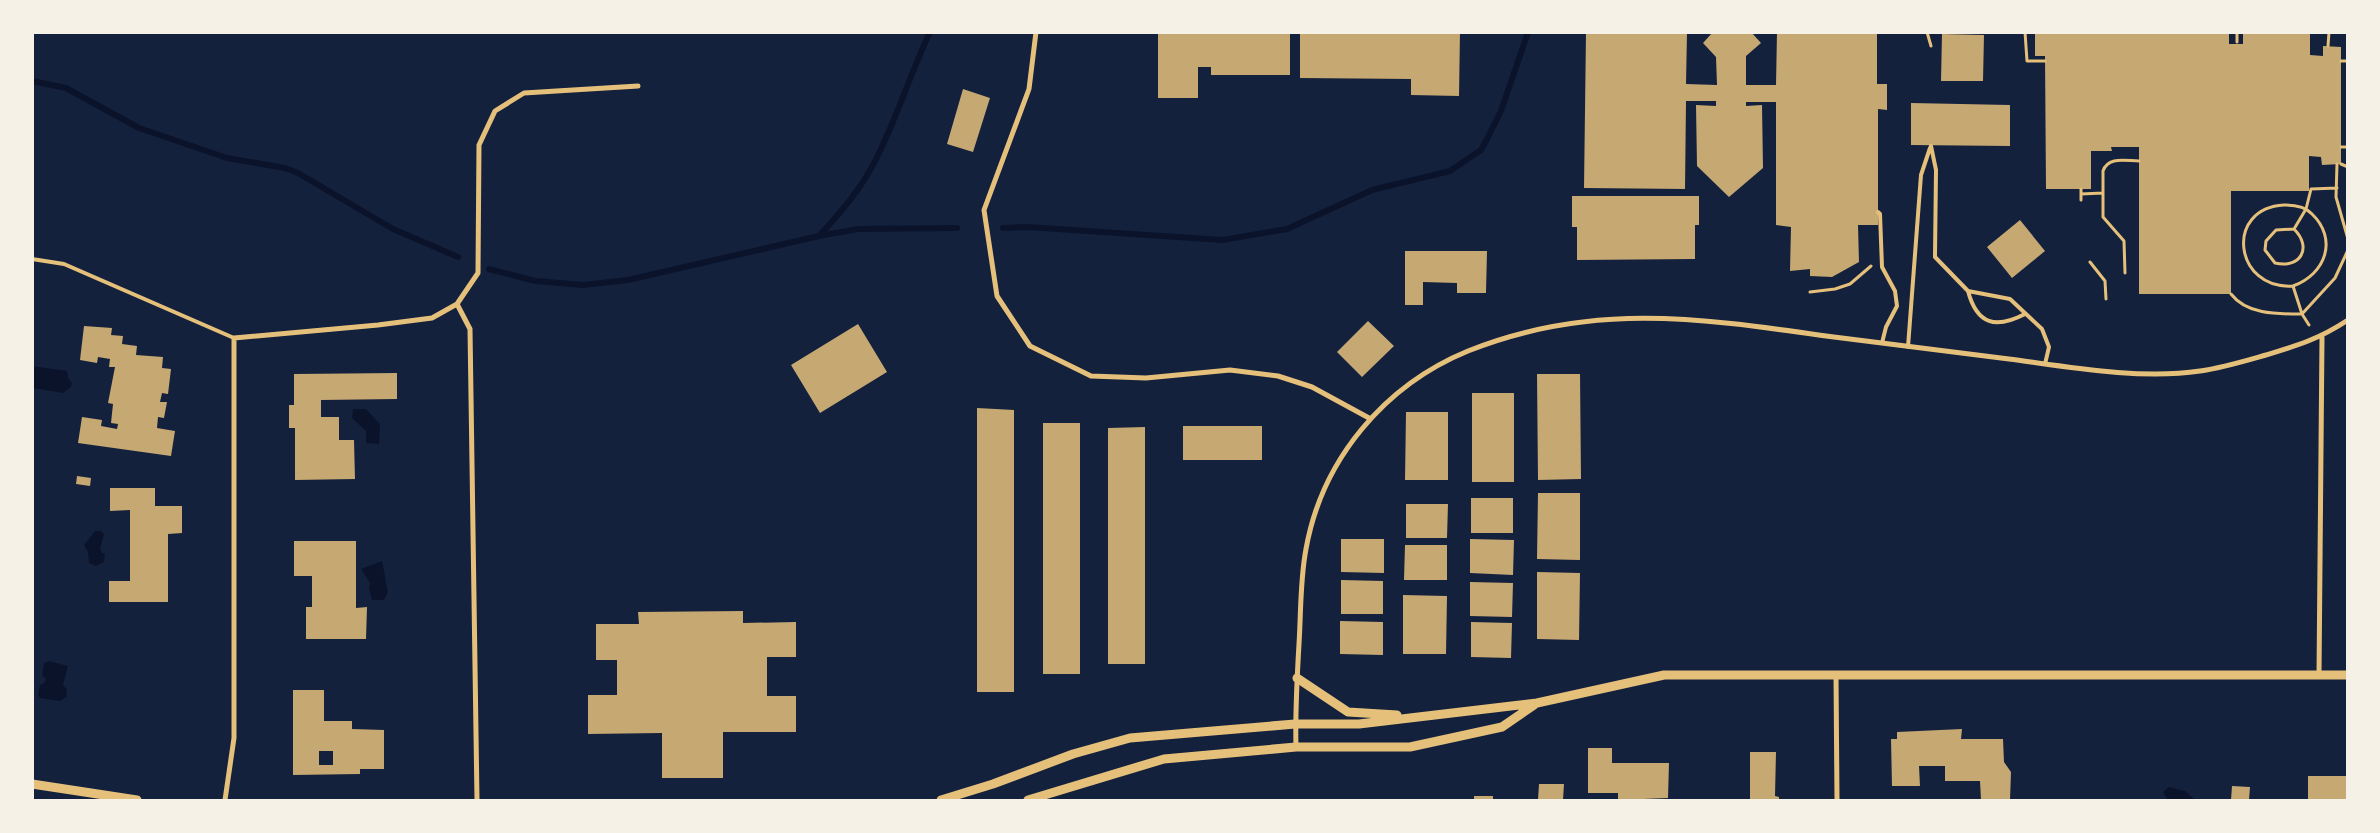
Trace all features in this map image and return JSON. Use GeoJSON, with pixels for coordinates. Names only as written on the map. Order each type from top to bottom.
{"type":"FeatureCollection","features":[{"type":"Feature","properties":{"kind":"street"},"geometry":{"type":"LineString","coordinates":[[1036,32],[1029,89],[984,210],[997,296],[1030,346],[1091,376],[1146,378],[1230,370],[1278,376],[1312,387],[1368,418]]}},
{"type":"Feature","properties":{"kind":"street"},"geometry":{"type":"LineString","coordinates":[[225,800],[234,738],[234,338],[378,326],[432,318],[457,304],[478,273],[479,144],[495,111],[524,94],[638,86]]}},
{"type":"Feature","properties":{"kind":"street"},"geometry":{"type":"LineString","coordinates":[[457,304],[470,329],[477,800]]}},
{"type":"Feature","properties":{"kind":"street"},"geometry":{"type":"LineString","coordinates":[[1296,747],[1295,724],[1302,591],[1309,532],[1315,512],[1329,481],[1368,418],[1391,398],[1448,359],[1499,339],[1556,324],[1603,318],[1667,317],[1744,324],[2045,364],[2135,373],[2200,372],[2243,362],[2322,337],[2348,320]]}},
{"type":"Feature","properties":{"kind":"street"},"geometry":{"type":"LineString","coordinates":[[2319,674],[2322,337]]}},
{"type":"Feature","properties":{"kind":"street"},"geometry":{"type":"LineString","coordinates":[[941,800],[993,784],[1073,754],[1130,738],[1295,724],[1359,724],[1536,703],[1664,675],[2348,675]]}},
{"type":"Feature","properties":{"kind":"street"},"geometry":{"type":"LineString","coordinates":[[1836,675],[1837,800]]}},
{"type":"Feature","properties":{"kind":"street"},"geometry":{"type":"LineString","coordinates":[[1298,678],[1348,712],[1417,716]]}},
{"type":"Feature","properties":{"kind":"street"},"geometry":{"type":"LineString","coordinates":[[1028,800],[1164,759],[1296,747],[1410,746],[1502,727],[1536,703]]}},
{"type":"Feature","properties":{"kind":"street"},"geometry":{"type":"LineString","coordinates":[[32,784],[137,800]]}},
{"type":"Feature","properties":{"kind":"lane"},"geometry":{"type":"LineString","coordinates":[[1908,347],[1922,175],[1931,146],[1936,170],[1935,257],[1968,291],[1972,304],[1980,317],[1995,323],[2012,321],[2025,314]]}},
{"type":"Feature","properties":{"kind":"lane"},"geometry":{"type":"LineString","coordinates":[[1878,212],[1880,214],[1881,261],[1895,291],[1897,306],[1886,327],[1882,343]]}},
{"type":"Feature","properties":{"kind":"lane"},"geometry":{"type":"LineString","coordinates":[[32,259],[64,264],[234,338]]}},
{"type":"Feature","properties":{"kind":"lane"},"geometry":{"type":"LineString","coordinates":[[1968,291],[2010,299],[2042,329],[2049,347],[2045,364]]}},
{"type":"Feature","properties":{"kind":"path"},"geometry":{"type":"LineString","coordinates":[[1927,32],[1931,46]]}},
{"type":"Feature","properties":{"kind":"path"},"geometry":{"type":"LineString","coordinates":[[2025,32],[2027,61],[2045,61]]}},
{"type":"Feature","properties":{"kind":"path"},"geometry":{"type":"LineString","coordinates":[[2237,32],[2237,42]]}},
{"type":"Feature","properties":{"kind":"path"},"geometry":{"type":"LineString","coordinates":[[2328,46],[2329,32]]}},
{"type":"Feature","properties":{"kind":"path"},"geometry":{"type":"LineString","coordinates":[[2342,61],[2348,61]]}},
{"type":"Feature","properties":{"kind":"path"},"geometry":{"type":"LineString","coordinates":[[2341,147],[2348,146]]}},
{"type":"Feature","properties":{"kind":"path"},"geometry":{"type":"LineString","coordinates":[[2125,273],[2124,241],[2103,218],[2105,164],[2111,161],[2139,161]]}},
{"type":"Feature","properties":{"kind":"path"},"geometry":{"type":"LineString","coordinates":[[2348,167],[2339,164],[2336,197],[2348,239]]}},
{"type":"Feature","properties":{"kind":"path"},"geometry":{"type":"LineString","coordinates":[[2294,229],[2306,210],[2311,189],[2337,188]]}},
{"type":"Feature","properties":{"kind":"path"},"geometry":{"type":"LineString","coordinates":[[2081,189],[2081,200]]}},
{"type":"Feature","properties":{"kind":"path"},"geometry":{"type":"LineString","coordinates":[[2081,194],[2103,193]]}},
{"type":"Feature","properties":{"kind":"path"},"geometry":{"type":"LineString","coordinates":[[2288,205],[2306,210],[2323,228],[2326,251],[2314,275],[2304,282],[2293,286],[2270,283],[2251,269],[2244,256],[2245,232],[2251,219],[2272,206],[2288,205]]}},
{"type":"Feature","properties":{"kind":"path"},"geometry":{"type":"LineString","coordinates":[[2294,229],[2299,234],[2302,242],[2303,250],[2300,259],[2292,264],[2274,263],[2265,250],[2266,241],[2276,230],[2294,229]]}},
{"type":"Feature","properties":{"kind":"path"},"geometry":{"type":"LineString","coordinates":[[2302,314],[2335,278],[2348,250]]}},
{"type":"Feature","properties":{"kind":"path"},"geometry":{"type":"LineString","coordinates":[[1810,292],[1835,290],[1850,284],[1869,267],[1881,261]]}},
{"type":"Feature","properties":{"kind":"path"},"geometry":{"type":"LineString","coordinates":[[2090,262],[2105,281],[2106,300]]}},
{"type":"Feature","properties":{"kind":"path"},"geometry":{"type":"LineString","coordinates":[[2293,286],[2302,314],[2309,325]]}},
{"type":"Feature","properties":{"kind":"path"},"geometry":{"type":"LineString","coordinates":[[2231,294],[2237,303],[2253,310],[2302,314]]}},
{"type":"Feature","properties":{"kind":"water"},"geometry":{"type":"Polygon","coordinates":[[[32,366],[67,371],[68,378],[72,383],[71,387],[63,393],[33,388],[32,366]]]}},
{"type":"Feature","properties":{"kind":"water"},"geometry":{"type":"Polygon","coordinates":[[[353,409],[366,409],[380,424],[379,444],[366,443],[366,431],[352,418],[353,409]]]}},
{"type":"Feature","properties":{"kind":"water"},"geometry":{"type":"Polygon","coordinates":[[[95,531],[101,531],[104,534],[100,549],[102,553],[105,553],[104,562],[96,566],[89,563],[88,552],[84,545],[95,531]]]}},
{"type":"Feature","properties":{"kind":"water"},"geometry":{"type":"Polygon","coordinates":[[[382,561],[388,592],[384,600],[372,600],[369,588],[370,583],[361,569],[382,561]]]}},
{"type":"Feature","properties":{"kind":"water"},"geometry":{"type":"Polygon","coordinates":[[[49,661],[68,666],[63,685],[67,689],[66,697],[60,701],[40,698],[38,695],[40,685],[46,679],[42,675],[44,663],[49,661]]]}},
{"type":"Feature","properties":{"kind":"water"},"geometry":{"type":"Polygon","coordinates":[[[2169,787],[2185,791],[2195,800],[2168,800],[2163,792],[2169,787]]]}},
{"type":"Feature","properties":{"kind":"building"},"geometry":{"type":"Polygon","coordinates":[[[1158,32],[1290,32],[1290,75],[1211,75],[1211,67],[1198,67],[1198,98],[1158,98],[1158,32]]]}},
{"type":"Feature","properties":{"kind":"building"},"geometry":{"type":"Polygon","coordinates":[[[1300,32],[1460,32],[1459,96],[1411,95],[1411,79],[1300,78],[1300,32]]]}},
{"type":"Feature","properties":{"kind":"building"},"geometry":{"type":"Polygon","coordinates":[[[1586,32],[1687,32],[1686,84],[1717,85],[1716,57],[1703,43],[1713,32],[1751,32],[1761,43],[1746,56],[1746,85],[1776,85],[1777,32],[1877,32],[1877,84],[1887,84],[1887,110],[1878,109],[1878,225],[1858,225],[1859,262],[1832,277],[1810,276],[1810,269],[1790,271],[1791,227],[1776,225],[1776,102],[1746,102],[1746,106],[1762,105],[1763,168],[1729,197],[1697,166],[1696,105],[1716,106],[1716,101],[1686,101],[1685,189],[1584,188],[1586,32]]]}},
{"type":"Feature","properties":{"kind":"building"},"geometry":{"type":"Polygon","coordinates":[[[2035,32],[2229,32],[2229,44],[2243,44],[2243,32],[2310,32],[2310,55],[2323,56],[2323,46],[2341,47],[2341,164],[2322,165],[2321,157],[2309,156],[2309,191],[2231,191],[2231,294],[2139,294],[2139,147],[2111,147],[2112,151],[2091,151],[2091,189],[2046,189],[2045,56],[2035,56],[2035,32]]]}},
{"type":"Feature","properties":{"kind":"building"},"geometry":{"type":"Polygon","coordinates":[[[1942,34],[1984,35],[1983,81],[1941,81],[1942,34]]]}},
{"type":"Feature","properties":{"kind":"building"},"geometry":{"type":"Polygon","coordinates":[[[963,89],[990,98],[973,152],[947,144],[963,89]]]}},
{"type":"Feature","properties":{"kind":"building"},"geometry":{"type":"Polygon","coordinates":[[[1911,103],[2010,105],[2010,146],[1911,145],[1911,103]]]}},
{"type":"Feature","properties":{"kind":"building"},"geometry":{"type":"Polygon","coordinates":[[[1572,196],[1699,196],[1699,225],[1695,225],[1695,259],[1577,260],[1577,227],[1572,227],[1572,196]]]}},
{"type":"Feature","properties":{"kind":"building"},"geometry":{"type":"Polygon","coordinates":[[[2020,220],[2045,251],[2012,278],[1987,247],[2020,220]]]}},
{"type":"Feature","properties":{"kind":"building"},"geometry":{"type":"Polygon","coordinates":[[[1405,251],[1487,251],[1486,293],[1457,293],[1457,283],[1423,282],[1423,305],[1405,305],[1405,251]]]}},
{"type":"Feature","properties":{"kind":"building"},"geometry":{"type":"Polygon","coordinates":[[[1368,321],[1394,346],[1362,377],[1337,352],[1368,321]]]}},
{"type":"Feature","properties":{"kind":"building"},"geometry":{"type":"Polygon","coordinates":[[[858,324],[887,372],[820,413],[791,365],[858,324]]]}},
{"type":"Feature","properties":{"kind":"building"},"geometry":{"type":"Polygon","coordinates":[[[84,326],[112,328],[111,335],[123,336],[122,344],[137,346],[136,355],[163,357],[162,368],[171,369],[168,394],[162,393],[160,402],[167,402],[164,418],[158,417],[157,428],[175,431],[171,456],[78,443],[82,417],[102,420],[101,426],[117,429],[118,424],[111,423],[113,404],[108,403],[115,367],[109,367],[110,359],[98,357],[97,363],[80,360],[84,326]]]}},
{"type":"Feature","properties":{"kind":"building"},"geometry":{"type":"Polygon","coordinates":[[[397,373],[397,399],[321,400],[321,417],[339,417],[339,440],[354,440],[355,479],[295,480],[295,428],[289,428],[289,405],[294,405],[294,374],[397,373]]]}},
{"type":"Feature","properties":{"kind":"building"},"geometry":{"type":"Polygon","coordinates":[[[1537,374],[1580,374],[1581,479],[1538,480],[1537,374]]]}},
{"type":"Feature","properties":{"kind":"building"},"geometry":{"type":"Polygon","coordinates":[[[1472,393],[1514,393],[1514,482],[1472,482],[1472,393]]]}},
{"type":"Feature","properties":{"kind":"building"},"geometry":{"type":"Polygon","coordinates":[[[977,408],[1014,410],[1014,692],[977,692],[977,408]]]}},
{"type":"Feature","properties":{"kind":"building"},"geometry":{"type":"Polygon","coordinates":[[[1406,412],[1448,412],[1448,480],[1405,480],[1406,412]]]}},
{"type":"Feature","properties":{"kind":"building"},"geometry":{"type":"Polygon","coordinates":[[[1043,423],[1080,423],[1080,674],[1043,674],[1043,423]]]}},
{"type":"Feature","properties":{"kind":"building"},"geometry":{"type":"Polygon","coordinates":[[[1183,426],[1262,426],[1262,460],[1183,460],[1183,426]]]}},
{"type":"Feature","properties":{"kind":"building"},"geometry":{"type":"Polygon","coordinates":[[[1145,427],[1145,664],[1108,664],[1108,428],[1145,427]]]}},
{"type":"Feature","properties":{"kind":"building"},"geometry":{"type":"Polygon","coordinates":[[[77,476],[91,478],[90,486],[76,484],[77,476]]]}},
{"type":"Feature","properties":{"kind":"building"},"geometry":{"type":"Polygon","coordinates":[[[110,488],[155,488],[155,506],[182,506],[182,533],[168,534],[168,602],[109,602],[109,581],[130,581],[130,510],[110,511],[110,488]]]}},
{"type":"Feature","properties":{"kind":"building"},"geometry":{"type":"Polygon","coordinates":[[[1538,493],[1580,493],[1580,560],[1537,559],[1538,493]]]}},
{"type":"Feature","properties":{"kind":"building"},"geometry":{"type":"Polygon","coordinates":[[[1471,498],[1513,498],[1513,533],[1471,533],[1471,498]]]}},
{"type":"Feature","properties":{"kind":"building"},"geometry":{"type":"Polygon","coordinates":[[[1406,504],[1448,504],[1447,538],[1406,538],[1406,504]]]}},
{"type":"Feature","properties":{"kind":"building"},"geometry":{"type":"Polygon","coordinates":[[[1341,539],[1384,539],[1384,573],[1341,572],[1341,539]]]}},
{"type":"Feature","properties":{"kind":"building"},"geometry":{"type":"Polygon","coordinates":[[[1470,539],[1514,540],[1513,575],[1470,573],[1470,539]]]}},
{"type":"Feature","properties":{"kind":"building"},"geometry":{"type":"Polygon","coordinates":[[[294,541],[356,541],[356,608],[367,607],[366,639],[306,639],[306,607],[312,607],[312,576],[294,576],[294,541]]]}},
{"type":"Feature","properties":{"kind":"building"},"geometry":{"type":"Polygon","coordinates":[[[1405,545],[1447,545],[1447,580],[1404,580],[1405,545]]]}},
{"type":"Feature","properties":{"kind":"building"},"geometry":{"type":"Polygon","coordinates":[[[1537,572],[1580,573],[1579,640],[1537,639],[1537,572]]]}},
{"type":"Feature","properties":{"kind":"building"},"geometry":{"type":"Polygon","coordinates":[[[1341,580],[1383,581],[1383,614],[1341,614],[1341,580]]]}},
{"type":"Feature","properties":{"kind":"building"},"geometry":{"type":"Polygon","coordinates":[[[1470,582],[1513,583],[1512,617],[1470,616],[1470,582]]]}},
{"type":"Feature","properties":{"kind":"building"},"geometry":{"type":"Polygon","coordinates":[[[1403,595],[1447,596],[1446,654],[1403,654],[1403,595]]]}},
{"type":"Feature","properties":{"kind":"building"},"geometry":{"type":"Polygon","coordinates":[[[743,611],[743,623],[796,622],[796,657],[767,657],[767,696],[796,696],[796,732],[723,732],[723,778],[662,778],[662,733],[588,734],[588,695],[617,695],[617,660],[596,660],[596,624],[639,624],[638,612],[743,611]]]}},
{"type":"Feature","properties":{"kind":"building"},"geometry":{"type":"Polygon","coordinates":[[[1340,621],[1383,622],[1383,655],[1340,654],[1340,621]]]}},
{"type":"Feature","properties":{"kind":"building"},"geometry":{"type":"Polygon","coordinates":[[[1471,622],[1512,623],[1511,658],[1471,657],[1471,622]]]}},
{"type":"Feature","properties":{"kind":"building"},"geometry":{"type":"Polygon","coordinates":[[[293,690],[324,690],[324,721],[352,721],[352,729],[384,730],[384,769],[360,769],[360,774],[293,775],[293,690]],[[319,751],[319,765],[333,765],[333,751],[319,751]]]}},
{"type":"Feature","properties":{"kind":"building"},"geometry":{"type":"Polygon","coordinates":[[[1962,729],[1961,739],[2003,739],[2004,762],[2011,772],[2010,800],[1981,800],[1980,781],[1945,781],[1945,766],[1919,766],[1920,786],[1892,786],[1891,739],[1897,739],[1897,732],[1962,729]]]}},
{"type":"Feature","properties":{"kind":"building"},"geometry":{"type":"Polygon","coordinates":[[[1588,748],[1612,748],[1612,763],[1669,763],[1668,798],[1618,800],[1618,793],[1588,793],[1588,748]]]}},
{"type":"Feature","properties":{"kind":"building"},"geometry":{"type":"Polygon","coordinates":[[[1750,752],[1776,752],[1775,796],[1779,797],[1779,800],[1750,800],[1750,752]]]}},
{"type":"Feature","properties":{"kind":"building"},"geometry":{"type":"Polygon","coordinates":[[[2308,776],[2348,776],[2348,800],[2308,800],[2308,776]]]}},
{"type":"Feature","properties":{"kind":"building"},"geometry":{"type":"Polygon","coordinates":[[[1539,784],[1564,784],[1563,800],[1538,800],[1539,784]]]}},
{"type":"Feature","properties":{"kind":"building"},"geometry":{"type":"Polygon","coordinates":[[[2232,786],[2250,787],[2249,800],[2231,800],[2232,786]]]}},
{"type":"Feature","properties":{"kind":"building"},"geometry":{"type":"Polygon","coordinates":[[[1474,796],[1493,796],[1493,800],[1474,800],[1474,796]]]}},
{"type":"Feature","properties":{"kind":"waterway"},"geometry":{"type":"LineString","coordinates":[[819,236],[850,199],[870,170],[884,143],[930,32]]}},
{"type":"Feature","properties":{"kind":"waterway"},"geometry":{"type":"LineString","coordinates":[[1003,228],[1027,227],[1222,240],[1287,229],[1372,190],[1450,171],[1481,150],[1501,111],[1528,32]]}},
{"type":"Feature","properties":{"kind":"waterway"},"geometry":{"type":"LineString","coordinates":[[32,81],[66,88],[139,128],[227,158],[285,168],[298,173],[393,229],[458,257]]}},
{"type":"Feature","properties":{"kind":"waterway"},"geometry":{"type":"LineString","coordinates":[[489,269],[535,281],[583,285],[628,280],[819,236],[858,229],[957,228]]}}]}
